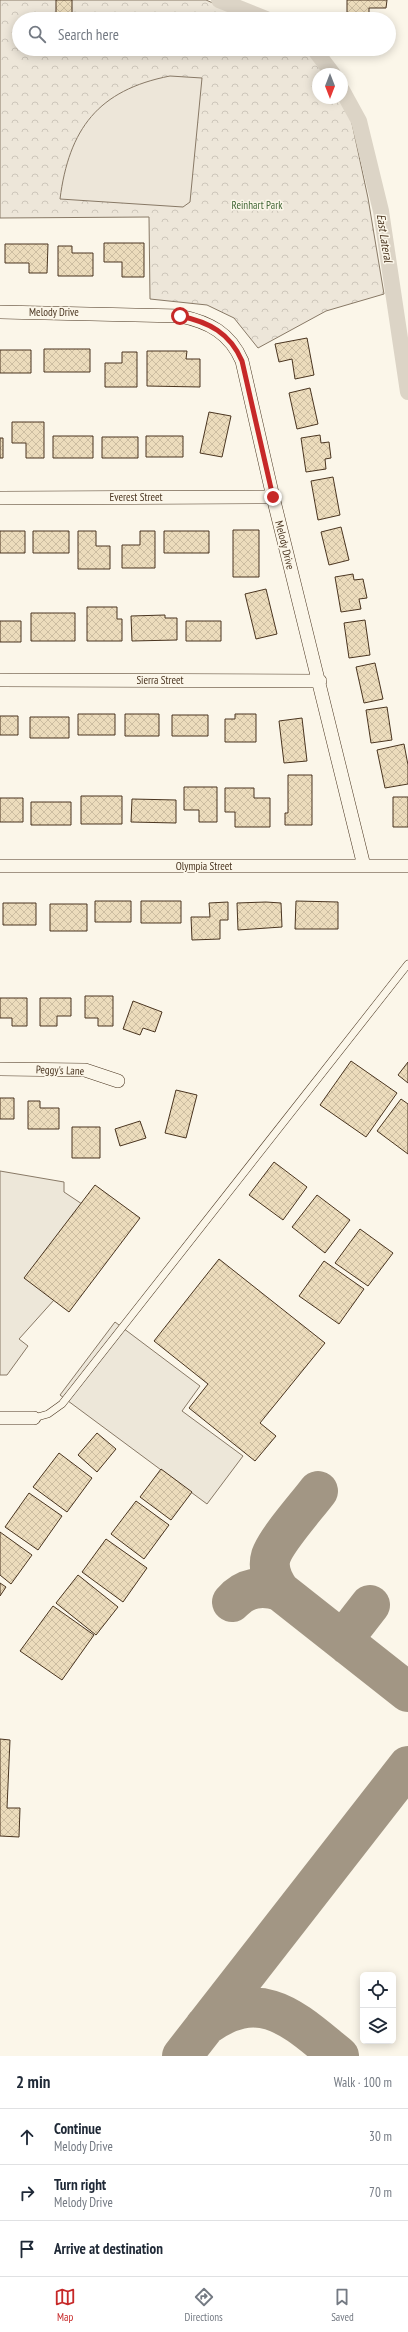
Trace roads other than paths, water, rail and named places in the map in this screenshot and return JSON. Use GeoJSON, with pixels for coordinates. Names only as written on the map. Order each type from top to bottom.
{"type":"FeatureCollection","features":[{"type":"Feature","properties":{"kind":"street","name":"Melody Drive"},"geometry":{"type":"LineString","coordinates":[[0,312],[180,316],[200,320],[214,326],[237,348],[242,361],[273,497],[320,681],[364,866]]}},
{"type":"Feature","properties":{"kind":"street","name":"Everest Street"},"geometry":{"type":"LineString","coordinates":[[0,498],[273,497]]}},
{"type":"Feature","properties":{"kind":"street","name":"Sierra Street"},"geometry":{"type":"LineString","coordinates":[[0,680],[320,681]]}},
{"type":"Feature","properties":{"kind":"street","name":"Olympia Street"},"geometry":{"type":"LineString","coordinates":[[0,866],[408,866]]}},
{"type":"Feature","properties":{"kind":"street","name":"Peggy's Lane"},"geometry":{"type":"LineString","coordinates":[[0,1069],[85,1070],[118,1081]]}},
{"type":"Feature","properties":{"kind":"street"},"geometry":{"type":"LineString","coordinates":[[0,1418],[34,1418]]}},
{"type":"Feature","properties":{"kind":"lane"},"geometry":{"type":"LineString","coordinates":[[34,1418],[48,1414],[62,1404],[408,964]]}},
{"type":"Feature","properties":{"kind":"waterway","name":"East Lateral"},"geometry":{"type":"LineString","coordinates":[[219,0],[249,12]]}},
{"type":"Feature","properties":{"kind":"waterway","name":"East Lateral"},"geometry":{"type":"LineString","coordinates":[[319,56],[328,68]]}},
{"type":"Feature","properties":{"kind":"waterway","name":"East Lateral"},"geometry":{"type":"LineString","coordinates":[[348,101],[359,121],[381,211],[408,392]]}},
{"type":"Feature","properties":{"kind":"park label","name":"Reinhart Park"},"geometry":{"type":"Point","coordinates":[257,205]}}]}
